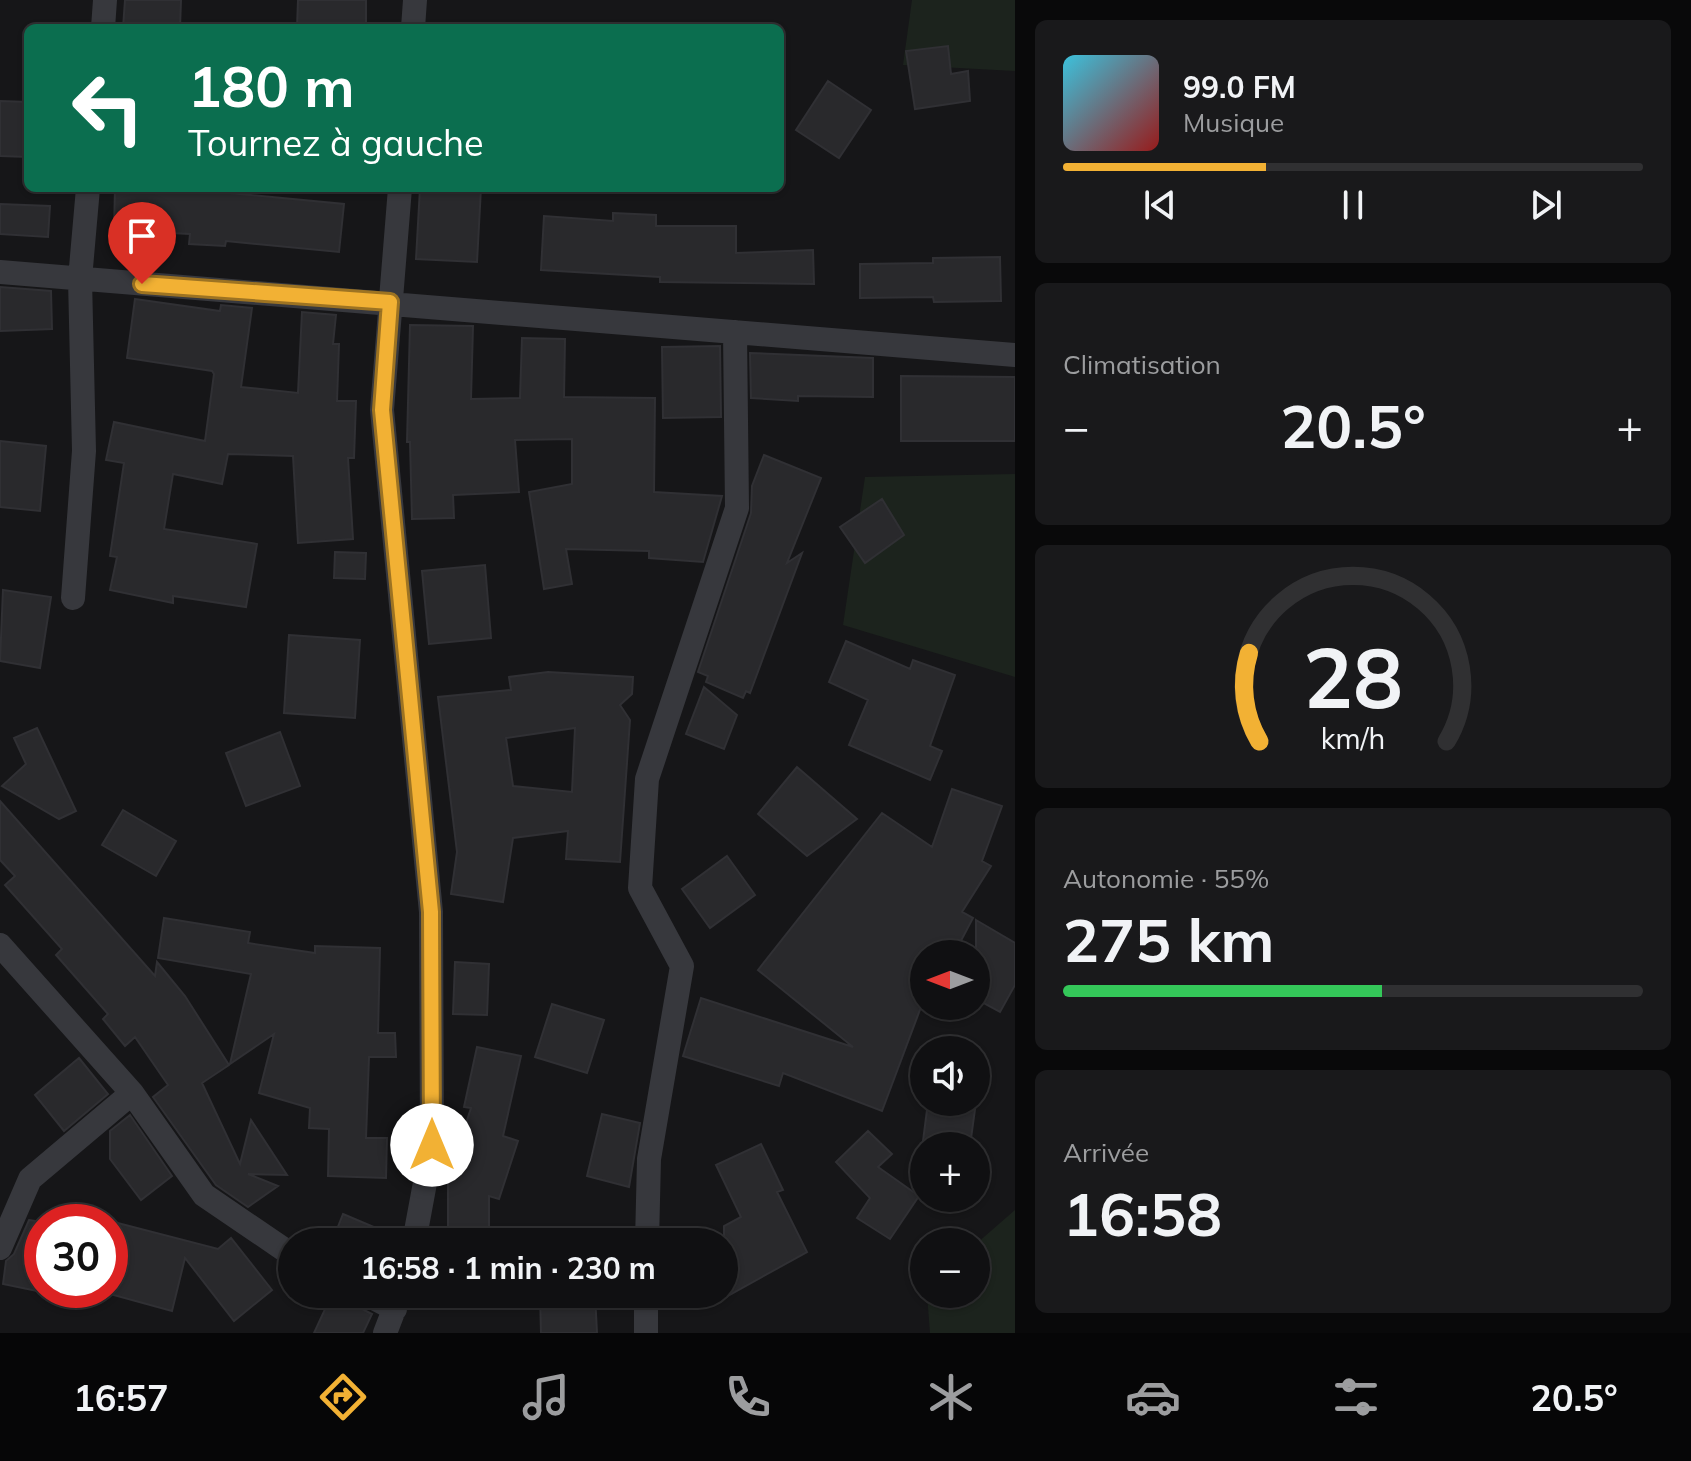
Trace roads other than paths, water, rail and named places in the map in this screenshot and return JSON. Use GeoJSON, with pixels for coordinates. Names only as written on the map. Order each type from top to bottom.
{"type":"FeatureCollection","features":[{"type":"Feature","properties":{"kind":"street"},"geometry":{"type":"LineString","coordinates":[[103,24],[105,0]]}},
{"type":"Feature","properties":{"kind":"street"},"geometry":{"type":"LineString","coordinates":[[413,24],[415,0]]}},
{"type":"Feature","properties":{"kind":"street"},"geometry":{"type":"LineString","coordinates":[[73,598],[84,451],[80,279],[88,192]]}},
{"type":"Feature","properties":{"kind":"street"},"geometry":{"type":"LineString","coordinates":[[400,192],[382,410],[431,912],[432,1145],[417,1228]]}},
{"type":"Feature","properties":{"kind":"street"},"geometry":{"type":"LineString","coordinates":[[0,272],[1015,355]]}},
{"type":"Feature","properties":{"kind":"street"},"geometry":{"type":"LineString","coordinates":[[647,1228],[649,1159],[682,966],[640,888],[647,779],[737,508],[735,332]]}},
{"type":"Feature","properties":{"kind":"street"},"geometry":{"type":"LineString","coordinates":[[0,945],[132,1093],[204,1195],[278,1245]]}},
{"type":"Feature","properties":{"kind":"street"},"geometry":{"type":"LineString","coordinates":[[0,1248],[30,1179],[132,1093]]}},
{"type":"Feature","properties":{"kind":"street"},"geometry":{"type":"LineString","coordinates":[[385,1333],[395,1308]]}},
{"type":"Feature","properties":{"kind":"street"},"geometry":{"type":"LineString","coordinates":[[646,1308],[646,1333]]}}]}
